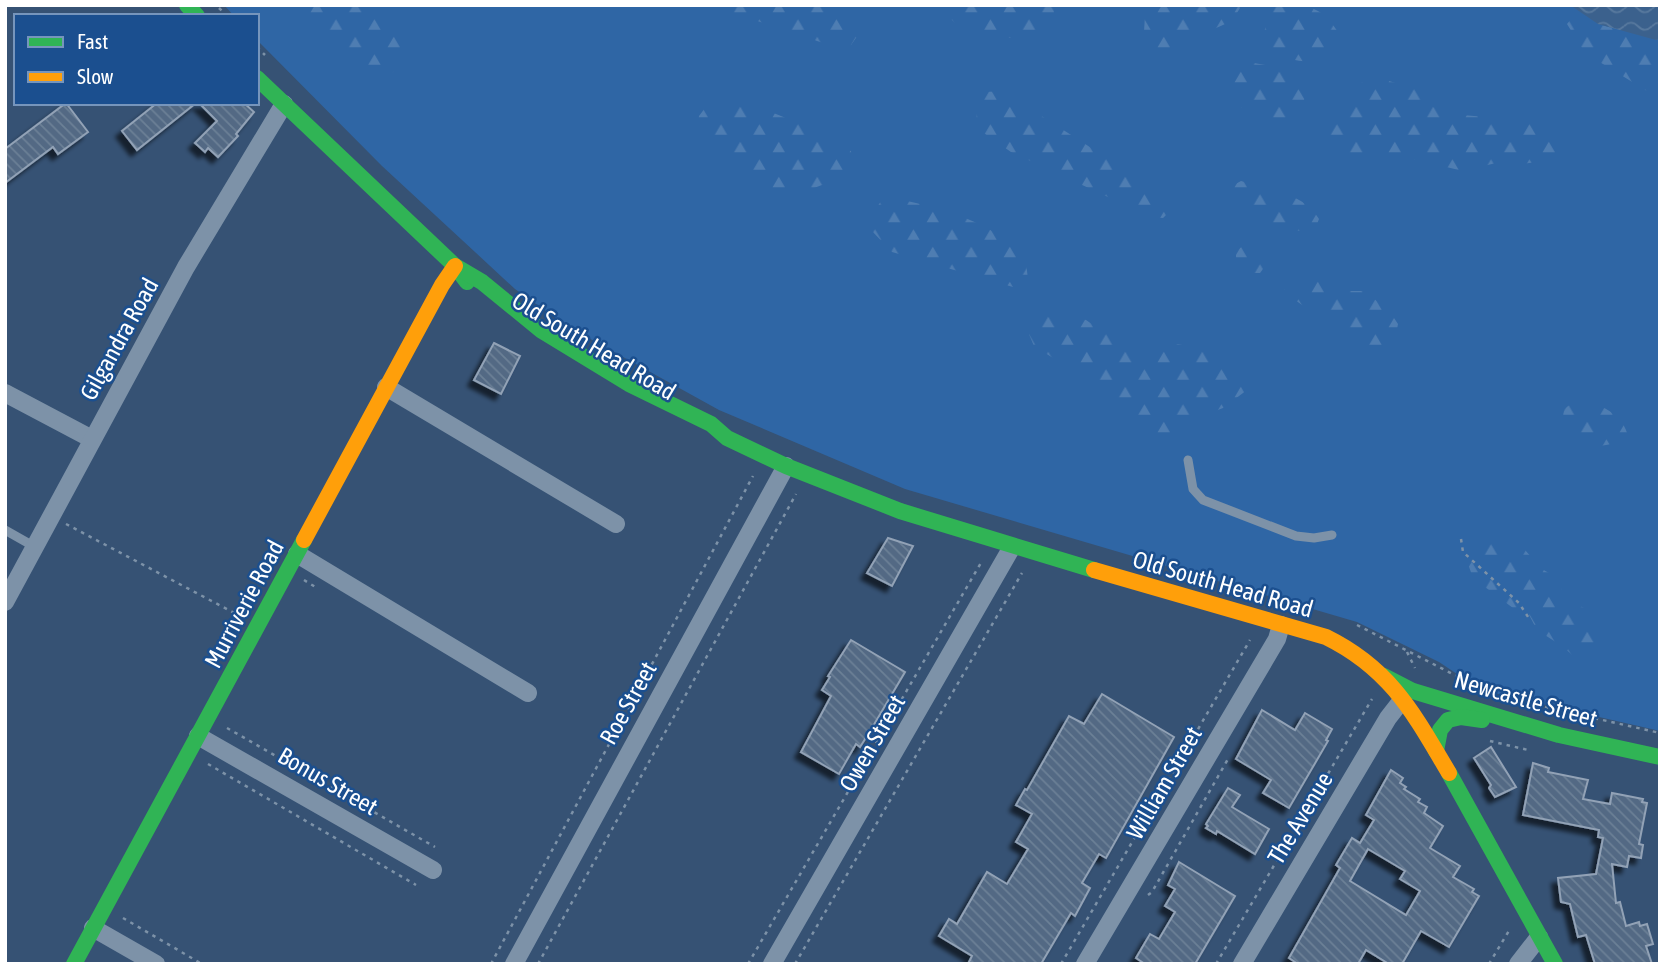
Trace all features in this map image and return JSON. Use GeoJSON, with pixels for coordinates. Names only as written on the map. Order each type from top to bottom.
{"type":"FeatureCollection","features":[{"type":"Feature","properties":{"kind":"main road","name":"Old South Head Road"},"geometry":{"type":"LineString","coordinates":[[259,80],[455,266],[482,282],[542,331],[629,384],[711,424],[727,438],[786,466],[900,511],[1013,547],[1326,636],[1357,654],[1383,676],[1436,751],[1480,825],[1555,964]]}},
{"type":"Feature","properties":{"kind":"main road","name":"Murriverie Road"},"geometry":{"type":"LineString","coordinates":[[74,964],[386,387],[455,266]]}},
{"type":"Feature","properties":{"kind":"main road","name":"Newcastle Street"},"geometry":{"type":"LineString","coordinates":[[1383,676],[1413,691],[1559,735],[1660,757]]}},
{"type":"Feature","properties":{"kind":"main road"},"geometry":{"type":"LineString","coordinates":[[1436,751],[1437,732],[1442,722],[1448,718],[1467,717],[1559,735]]}},
{"type":"Feature","properties":{"kind":"street","name":"Gilgandra Road"},"geometry":{"type":"LineString","coordinates":[[5,602],[186,267],[284,104]]}},
{"type":"Feature","properties":{"kind":"street"},"geometry":{"type":"LineString","coordinates":[[386,387],[616,524]]}},
{"type":"Feature","properties":{"kind":"street"},"geometry":{"type":"LineString","coordinates":[[5,393],[92,439]]}},
{"type":"Feature","properties":{"kind":"street","name":"Roe Street"},"geometry":{"type":"LineString","coordinates":[[514,964],[786,466]]}},
{"type":"Feature","properties":{"kind":"street","name":"Owen Street"},"geometry":{"type":"LineString","coordinates":[[772,964],[1013,547]]}},
{"type":"Feature","properties":{"kind":"street"},"geometry":{"type":"LineString","coordinates":[[297,555],[528,693]]}},
{"type":"Feature","properties":{"kind":"street","name":"William Street"},"geometry":{"type":"LineString","coordinates":[[1085,964],[1276,639],[1281,625]]}},
{"type":"Feature","properties":{"kind":"street","name":"The Avenue"},"geometry":{"type":"LineString","coordinates":[[1242,964],[1388,718],[1402,700]]}},
{"type":"Feature","properties":{"kind":"street","name":"Bonus Street"},"geometry":{"type":"LineString","coordinates":[[198,736],[433,870]]}},
{"type":"Feature","properties":{"kind":"street"},"geometry":{"type":"LineString","coordinates":[[93,928],[156,964]]}},
{"type":"Feature","properties":{"kind":"street"},"geometry":{"type":"LineString","coordinates":[[1518,964],[1539,936]]}},
{"type":"Feature","properties":{"kind":"lane"},"geometry":{"type":"LineString","coordinates":[[1188,460],[1194,489],[1203,500],[1296,536],[1314,538],[1332,535]]}},
{"type":"Feature","properties":{"kind":"lane"},"geometry":{"type":"LineString","coordinates":[[5,530],[35,547]]}},
{"type":"Feature","properties":{"kind":"path"},"geometry":{"type":"LineString","coordinates":[[259,49],[266,57]]}},
{"type":"Feature","properties":{"kind":"path"},"geometry":{"type":"LineString","coordinates":[[491,964],[754,476]]}},
{"type":"Feature","properties":{"kind":"path"},"geometry":{"type":"LineString","coordinates":[[538,964],[796,493]]}},
{"type":"Feature","properties":{"kind":"path"},"geometry":{"type":"LineString","coordinates":[[51,516],[258,626]]}},
{"type":"Feature","properties":{"kind":"path"},"geometry":{"type":"LineString","coordinates":[[1461,539],[1462,552],[1519,603],[1530,620]]}},
{"type":"Feature","properties":{"kind":"path"},"geometry":{"type":"LineString","coordinates":[[748,964],[982,561]]}},
{"type":"Feature","properties":{"kind":"path"},"geometry":{"type":"LineString","coordinates":[[795,964],[1023,573]]}},
{"type":"Feature","properties":{"kind":"path"},"geometry":{"type":"LineString","coordinates":[[1357,625],[1483,690]]}},
{"type":"Feature","properties":{"kind":"path"},"geometry":{"type":"LineString","coordinates":[[1061,964],[1252,636]]}},
{"type":"Feature","properties":{"kind":"path"},"geometry":{"type":"LineString","coordinates":[[1216,964],[1372,699]]}},
{"type":"Feature","properties":{"kind":"path"},"geometry":{"type":"LineString","coordinates":[[1545,707],[1660,733]]}},
{"type":"Feature","properties":{"kind":"path"},"geometry":{"type":"LineString","coordinates":[[225,727],[435,847]]}},
{"type":"Feature","properties":{"kind":"path"},"geometry":{"type":"LineString","coordinates":[[205,763],[416,885]]}},
{"type":"Feature","properties":{"kind":"path"},"geometry":{"type":"LineString","coordinates":[[122,917],[202,964]]}},
{"type":"Feature","properties":{"kind":"path"},"geometry":{"type":"LineString","coordinates":[[1489,964],[1511,926]]}},
{"type":"Feature","properties":{"kind":"green space"},"geometry":{"type":"Polygon","coordinates":[[[224,5],[1660,5],[1660,731],[1481,690],[1439,662],[1357,622],[905,489],[719,410],[567,326],[515,289],[382,166],[259,42],[259,14],[232,14],[224,5]]]}},
{"type":"Feature","properties":{"kind":"green space"},"geometry":{"type":"Polygon","coordinates":[[[298,5],[381,5],[405,45],[403,62],[388,75],[372,79],[298,5]]]}},
{"type":"Feature","properties":{"kind":"green space"},"geometry":{"type":"Polygon","coordinates":[[[710,5],[833,5],[854,16],[858,35],[851,45],[838,48],[710,5]]]}},
{"type":"Feature","properties":{"kind":"green space"},"geometry":{"type":"Polygon","coordinates":[[[940,5],[1055,5],[1049,23],[1036,33],[1018,37],[988,38],[967,32],[951,19],[940,5]]]}},
{"type":"Feature","properties":{"kind":"green space"},"geometry":{"type":"Polygon","coordinates":[[[1138,5],[1238,5],[1240,8],[1232,21],[1198,36],[1194,45],[1180,56],[1151,48],[1149,36],[1144,32],[1145,15],[1138,5]]]}},
{"type":"Feature","properties":{"kind":"green space"},"geometry":{"type":"Polygon","coordinates":[[[1271,5],[1301,6],[1317,10],[1338,32],[1335,45],[1310,62],[1277,55],[1262,41],[1271,5]]]}},
{"type":"Feature","properties":{"kind":"green space"},"geometry":{"type":"Polygon","coordinates":[[[1578,11],[1598,24],[1660,39],[1660,99],[1585,53],[1567,24],[1578,11]]]}},
{"type":"Feature","properties":{"kind":"green space"},"geometry":{"type":"Polygon","coordinates":[[[1254,63],[1297,73],[1307,87],[1307,96],[1292,115],[1280,123],[1267,124],[1256,120],[1242,108],[1231,93],[1232,77],[1241,68],[1254,63]]]}},
{"type":"Feature","properties":{"kind":"green space"},"geometry":{"type":"Polygon","coordinates":[[[1373,76],[1418,90],[1429,105],[1450,114],[1498,118],[1519,124],[1535,122],[1549,128],[1549,138],[1561,143],[1554,156],[1543,161],[1522,164],[1496,163],[1463,171],[1413,159],[1396,161],[1331,150],[1324,142],[1331,124],[1351,103],[1356,86],[1373,76]]]}},
{"type":"Feature","properties":{"kind":"green space"},"geometry":{"type":"Polygon","coordinates":[[[1003,91],[1155,189],[1168,191],[1175,198],[1170,211],[1163,218],[1151,217],[1011,152],[978,129],[975,102],[985,92],[1003,91]]]}},
{"type":"Feature","properties":{"kind":"green space"},"geometry":{"type":"Polygon","coordinates":[[[727,102],[766,110],[796,122],[851,151],[849,169],[837,179],[794,195],[769,190],[728,162],[697,132],[699,116],[708,104],[727,102]]]}},
{"type":"Feature","properties":{"kind":"green space"},"geometry":{"type":"Polygon","coordinates":[[[1241,181],[1284,193],[1304,203],[1319,219],[1315,229],[1309,233],[1286,227],[1244,210],[1225,196],[1230,187],[1241,181]]]}},
{"type":"Feature","properties":{"kind":"green space"},"geometry":{"type":"Polygon","coordinates":[[[884,197],[941,209],[1000,236],[1015,248],[1025,262],[1028,278],[1013,287],[892,252],[871,230],[877,207],[884,197]]]}},
{"type":"Feature","properties":{"kind":"green space"},"geometry":{"type":"Polygon","coordinates":[[[1244,245],[1259,249],[1267,257],[1269,261],[1260,273],[1249,273],[1239,266],[1236,251],[1244,245]]]}},
{"type":"Feature","properties":{"kind":"green space"},"geometry":{"type":"Polygon","coordinates":[[[1306,277],[1322,283],[1332,291],[1365,291],[1390,312],[1398,324],[1392,343],[1375,353],[1319,304],[1305,307],[1284,289],[1291,278],[1306,277]]]}},
{"type":"Feature","properties":{"kind":"green space"},"geometry":{"type":"Polygon","coordinates":[[[1055,312],[1086,320],[1120,343],[1142,346],[1169,343],[1202,348],[1239,369],[1249,379],[1247,390],[1223,408],[1202,416],[1162,440],[1112,395],[1034,346],[1025,325],[1055,312]]]}},
{"type":"Feature","properties":{"kind":"green space"},"geometry":{"type":"Polygon","coordinates":[[[1589,403],[1608,410],[1618,418],[1628,436],[1624,442],[1592,446],[1571,436],[1574,421],[1567,416],[1563,417],[1564,409],[1571,404],[1589,403]]]}},
{"type":"Feature","properties":{"kind":"green space"},"geometry":{"type":"Polygon","coordinates":[[[1488,541],[1506,543],[1525,550],[1542,569],[1554,576],[1562,588],[1562,597],[1590,611],[1600,620],[1594,648],[1587,659],[1578,660],[1537,630],[1527,611],[1513,608],[1473,578],[1467,561],[1474,547],[1488,541]]]}},
{"type":"Feature","properties":{"kind":"water"},"geometry":{"type":"Polygon","coordinates":[[[1570,5],[1660,5],[1660,39],[1598,24],[1570,5]]]}},
{"type":"Feature","properties":{"kind":"building"},"geometry":{"type":"Polygon","coordinates":[[[63,105],[68,105],[88,132],[58,154],[53,147],[5,183],[5,149],[63,105]]]}},
{"type":"Feature","properties":{"kind":"building"},"geometry":{"type":"Polygon","coordinates":[[[154,105],[193,105],[137,150],[122,131],[154,105]]]}},
{"type":"Feature","properties":{"kind":"building"},"geometry":{"type":"Polygon","coordinates":[[[201,105],[246,105],[254,112],[236,134],[238,136],[218,157],[208,148],[205,152],[195,143],[217,121],[201,105]]]}},
{"type":"Feature","properties":{"kind":"building"},"geometry":{"type":"Polygon","coordinates":[[[494,343],[520,356],[501,394],[474,380],[494,343]]]}},
{"type":"Feature","properties":{"kind":"building"},"geometry":{"type":"Polygon","coordinates":[[[888,538],[913,546],[892,586],[867,573],[888,538]]]}},
{"type":"Feature","properties":{"kind":"building"},"geometry":{"type":"Polygon","coordinates":[[[851,640],[905,672],[860,747],[856,744],[839,774],[801,752],[831,696],[822,690],[830,677],[828,676],[851,640]]]}},
{"type":"Feature","properties":{"kind":"building"},"geometry":{"type":"Polygon","coordinates":[[[1102,694],[1174,737],[1106,858],[1099,854],[1082,883],[1090,888],[1075,916],[1071,913],[1041,964],[968,964],[972,956],[939,936],[949,919],[957,924],[987,872],[1007,884],[1028,849],[1016,842],[1032,814],[1016,805],[1069,716],[1084,724],[1102,694]]]}},
{"type":"Feature","properties":{"kind":"building"},"geometry":{"type":"Polygon","coordinates":[[[1262,710],[1295,730],[1305,713],[1332,729],[1326,740],[1328,741],[1289,808],[1263,793],[1271,780],[1236,759],[1262,710]]]}},
{"type":"Feature","properties":{"kind":"building"},"geometry":{"type":"Polygon","coordinates":[[[1491,747],[1516,787],[1495,797],[1489,788],[1491,785],[1474,758],[1491,747]]]}},
{"type":"Feature","properties":{"kind":"building"},"geometry":{"type":"Polygon","coordinates":[[[1533,763],[1549,768],[1548,772],[1588,780],[1583,799],[1610,804],[1612,793],[1643,799],[1642,802],[1647,803],[1639,844],[1643,845],[1641,858],[1629,856],[1627,867],[1612,864],[1616,903],[1620,902],[1626,926],[1639,922],[1640,926],[1647,924],[1653,944],[1646,946],[1652,964],[1595,964],[1586,935],[1578,937],[1570,904],[1561,902],[1558,878],[1596,874],[1603,838],[1598,837],[1599,830],[1523,815],[1533,763]]]}},
{"type":"Feature","properties":{"kind":"building"},"geometry":{"type":"Polygon","coordinates":[[[1391,770],[1403,778],[1400,783],[1406,787],[1404,789],[1427,807],[1424,813],[1443,826],[1430,848],[1460,866],[1453,877],[1474,889],[1472,892],[1479,896],[1449,947],[1421,931],[1402,964],[1389,964],[1366,950],[1358,964],[1298,964],[1289,958],[1340,868],[1336,865],[1352,838],[1360,843],[1374,820],[1366,815],[1391,770]],[[1368,849],[1350,881],[1406,915],[1420,891],[1400,879],[1405,871],[1368,849]]]}},
{"type":"Feature","properties":{"kind":"building"},"geometry":{"type":"Polygon","coordinates":[[[1228,788],[1240,795],[1232,807],[1269,829],[1255,854],[1217,831],[1216,834],[1206,828],[1228,788]]]}},
{"type":"Feature","properties":{"kind":"building"},"geometry":{"type":"Polygon","coordinates":[[[1179,862],[1235,896],[1195,964],[1145,964],[1136,958],[1150,934],[1159,939],[1175,912],[1165,906],[1175,889],[1168,885],[1179,862]]]}},
{"type":"Feature","properties":{"kind":"traffic: fast"},"geometry":{"type":"LineString","coordinates":[[187,5],[195,14]]}},
{"type":"Feature","properties":{"kind":"traffic: fast"},"geometry":{"type":"LineString","coordinates":[[259,80],[455,266],[467,282]]}},
{"type":"Feature","properties":{"kind":"traffic: fast"},"geometry":{"type":"LineString","coordinates":[[455,266],[482,282],[542,331],[629,384],[711,424],[727,438],[786,466],[900,511],[1094,570]]}},
{"type":"Feature","properties":{"kind":"traffic: fast"},"geometry":{"type":"LineString","coordinates":[[74,964],[304,540]]}},
{"type":"Feature","properties":{"kind":"traffic: fast"},"geometry":{"type":"LineString","coordinates":[[1384,676],[1413,691],[1559,735],[1660,757]]}},
{"type":"Feature","properties":{"kind":"traffic: fast"},"geometry":{"type":"LineString","coordinates":[[1436,751],[1440,730],[1448,720],[1461,717],[1482,720]]}},
{"type":"Feature","properties":{"kind":"traffic: fast"},"geometry":{"type":"LineString","coordinates":[[1449,773],[1555,964]]}},
{"type":"Feature","properties":{"kind":"traffic: slow"},"geometry":{"type":"LineString","coordinates":[[304,540],[442,285],[455,266]]}},
{"type":"Feature","properties":{"kind":"traffic: slow"},"geometry":{"type":"LineString","coordinates":[[1094,570],[1326,637],[1349,650],[1368,663],[1399,695],[1449,773]]}}]}
